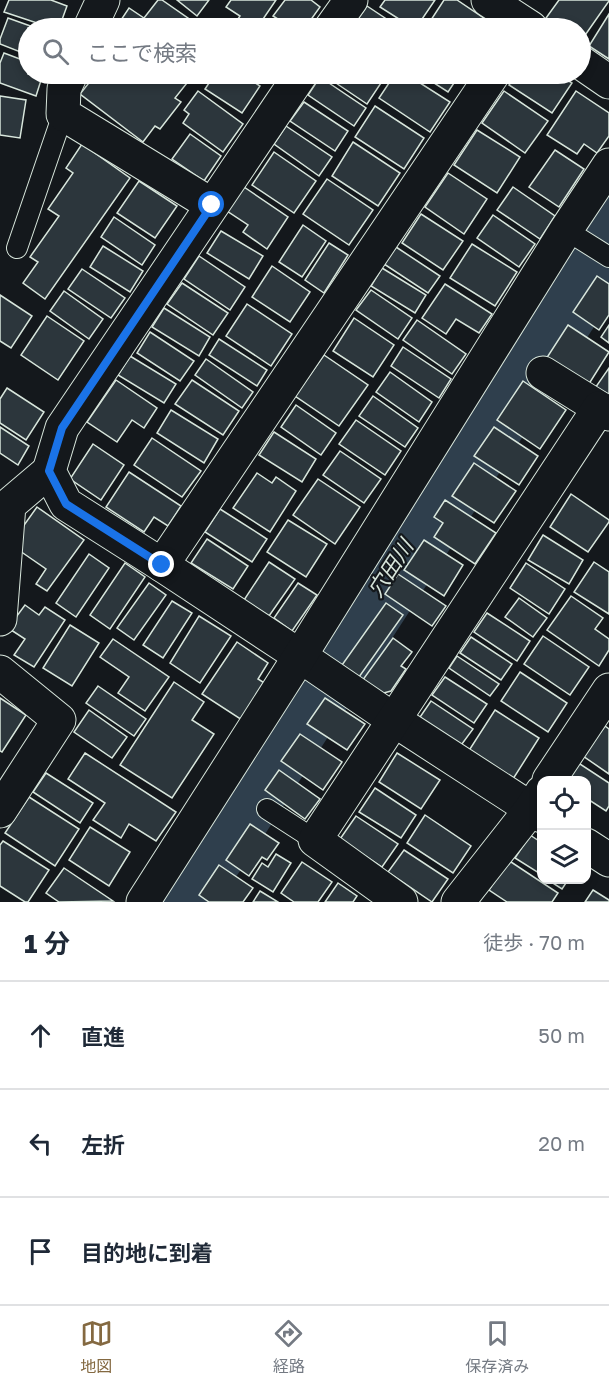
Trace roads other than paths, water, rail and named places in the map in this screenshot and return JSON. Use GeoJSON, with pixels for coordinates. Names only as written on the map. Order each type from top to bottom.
{"type":"FeatureCollection","features":[{"type":"Feature","properties":{"kind":"street"},"geometry":{"type":"LineString","coordinates":[[95,18],[103,0]]}},
{"type":"Feature","properties":{"kind":"street"},"geometry":{"type":"LineString","coordinates":[[488,0],[521,18]]}},
{"type":"Feature","properties":{"kind":"street"},"geometry":{"type":"LineString","coordinates":[[591,70],[609,82]]}},
{"type":"Feature","properties":{"kind":"street"},"geometry":{"type":"LineString","coordinates":[[66,84],[63,114],[212,205]]}},
{"type":"Feature","properties":{"kind":"street"},"geometry":{"type":"LineString","coordinates":[[0,619],[9,505],[49,471],[62,428],[294,84]]}},
{"type":"Feature","properties":{"kind":"street"},"geometry":{"type":"LineString","coordinates":[[162,565],[486,84]]}},
{"type":"Feature","properties":{"kind":"street"},"geometry":{"type":"LineString","coordinates":[[142,902],[609,165]]}},
{"type":"Feature","properties":{"kind":"street"},"geometry":{"type":"LineString","coordinates":[[401,902],[315,840],[604,411],[543,372]]}},
{"type":"Feature","properties":{"kind":"street"},"geometry":{"type":"LineString","coordinates":[[49,471],[66,504],[162,565],[394,720],[537,805]]}},
{"type":"Feature","properties":{"kind":"street"},"geometry":{"type":"LineString","coordinates":[[0,672],[59,720],[0,811]]}},
{"type":"Feature","properties":{"kind":"street"},"geometry":{"type":"LineString","coordinates":[[552,776],[609,690]]}},
{"type":"Feature","properties":{"kind":"street"},"geometry":{"type":"LineString","coordinates":[[458,902],[537,807]]}},
{"type":"Feature","properties":{"kind":"street"},"geometry":{"type":"LineString","coordinates":[[591,848],[609,860]]}},
{"type":"Feature","properties":{"kind":"lane"},"geometry":{"type":"LineString","coordinates":[[17,248],[63,114]]}},
{"type":"Feature","properties":{"kind":"lane"},"geometry":{"type":"LineString","coordinates":[[566,230],[609,257]]}},
{"type":"Feature","properties":{"kind":"lane"},"geometry":{"type":"LineString","coordinates":[[267,810],[315,840]]}},
{"type":"Feature","properties":{"kind":"waterway","name":"穴田川"},"geometry":{"type":"LineString","coordinates":[[172,902],[223,829],[609,234]]}}]}
